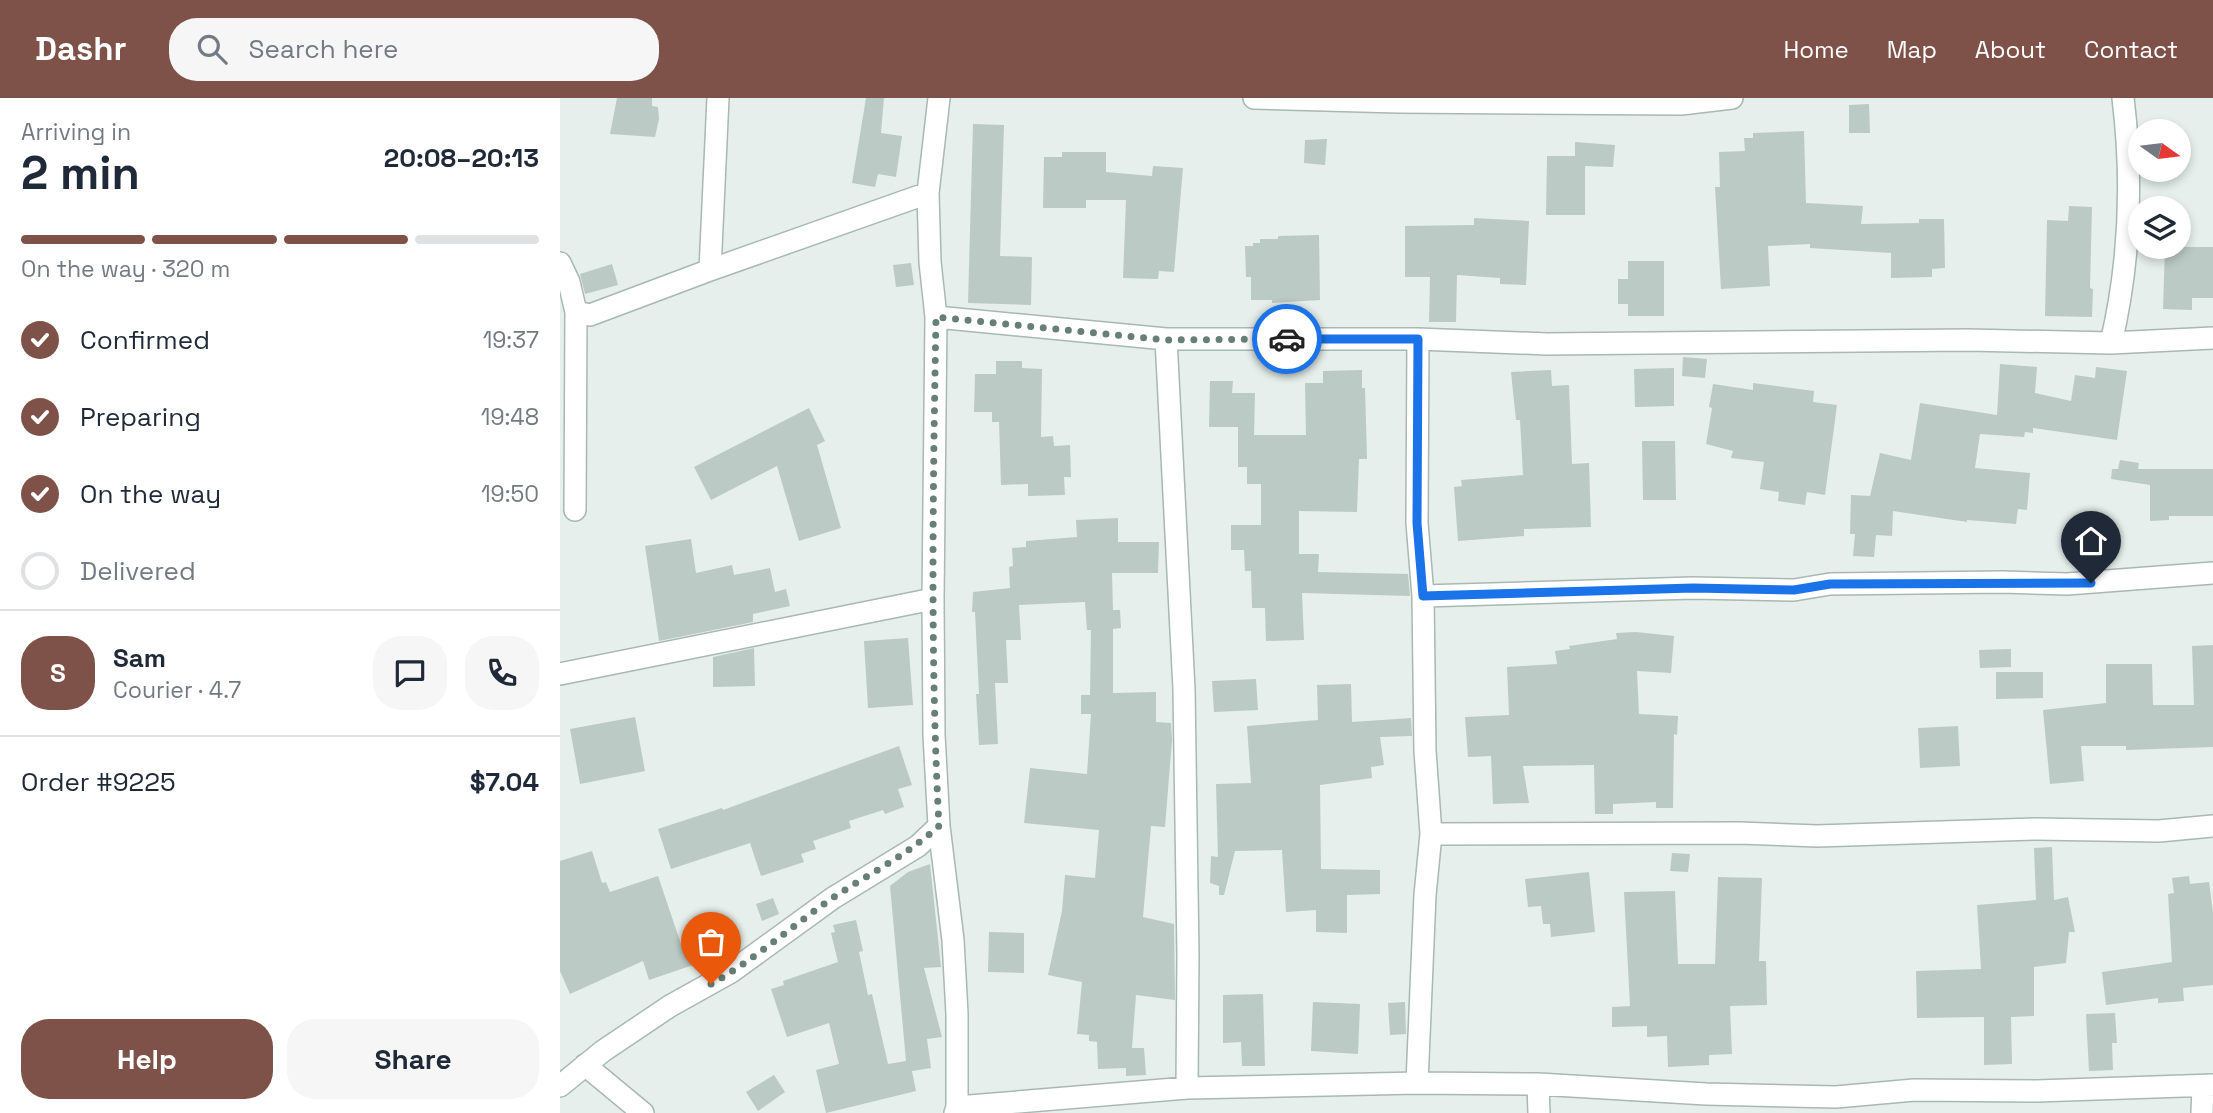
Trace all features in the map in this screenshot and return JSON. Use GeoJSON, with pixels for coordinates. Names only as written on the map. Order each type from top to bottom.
{"type":"FeatureCollection","features":[{"type":"Feature","properties":{"kind":"street"},"geometry":{"type":"LineString","coordinates":[[710,270],[718,98]]}},
{"type":"Feature","properties":{"kind":"street"},"geometry":{"type":"LineString","coordinates":[[939,98],[929,193],[930,262],[936,317],[934,735],[939,826],[953,940],[957,1014],[956,1110],[1186,1088],[1417,1083],[1538,1084],[1706,1094],[1836,1097],[1914,1090],[2038,1091],[2208,1086],[2202,1113]]}},
{"type":"Feature","properties":{"kind":"street"},"geometry":{"type":"LineString","coordinates":[[1254,98],[1681,104],[1732,98]]}},
{"type":"Feature","properties":{"kind":"street"},"geometry":{"type":"LineString","coordinates":[[2111,343],[2118,315],[2130,208],[2123,98]]}},
{"type":"Feature","properties":{"kind":"street"},"geometry":{"type":"LineString","coordinates":[[576,312],[590,315],[929,193]]}},
{"type":"Feature","properties":{"kind":"street"},"geometry":{"type":"LineString","coordinates":[[560,263],[569,282],[576,312],[575,510]]}},
{"type":"Feature","properties":{"kind":"street"},"geometry":{"type":"LineString","coordinates":[[936,317],[1166,340],[1418,339],[1547,344],[1968,340],[2111,343],[2213,338]]}},
{"type":"Feature","properties":{"kind":"street"},"geometry":{"type":"LineString","coordinates":[[1417,1083],[1425,895],[1432,834],[1425,751],[1423,596],[1417,523],[1418,339]]}},
{"type":"Feature","properties":{"kind":"street"},"geometry":{"type":"LineString","coordinates":[[1166,340],[1184,688],[1188,955],[1186,1088]]}},
{"type":"Feature","properties":{"kind":"street"},"geometry":{"type":"LineString","coordinates":[[1423,596],[1693,588],[1794,590],[1830,584],[2067,584],[2213,573]]}},
{"type":"Feature","properties":{"kind":"street"},"geometry":{"type":"LineString","coordinates":[[560,674],[933,599]]}},
{"type":"Feature","properties":{"kind":"street"},"geometry":{"type":"LineString","coordinates":[[560,1086],[670,1006],[731,972],[833,898],[918,846],[939,826]]}},
{"type":"Feature","properties":{"kind":"street"},"geometry":{"type":"LineString","coordinates":[[1432,834],[1739,833],[1817,836],[2035,829],[2159,831],[2213,826]]}},
{"type":"Feature","properties":{"kind":"street"},"geometry":{"type":"LineString","coordinates":[[586,1065],[643,1113]]}},
{"type":"Feature","properties":{"kind":"street"},"geometry":{"type":"LineString","coordinates":[[1538,1084],[1539,1113]]}},
{"type":"Feature","properties":{"kind":"building"},"geometry":{"type":"Polygon","coordinates":[[[617,98],[652,98],[652,106],[658,107],[659,119],[655,137],[610,134],[617,98]]]}},
{"type":"Feature","properties":{"kind":"building"},"geometry":{"type":"Polygon","coordinates":[[[866,98],[884,98],[881,133],[902,136],[896,177],[878,174],[875,187],[852,183],[866,98]]]}},
{"type":"Feature","properties":{"kind":"building"},"geometry":{"type":"Polygon","coordinates":[[[1869,104],[1870,133],[1849,133],[1849,105],[1869,104]]]}},
{"type":"Feature","properties":{"kind":"building"},"geometry":{"type":"Polygon","coordinates":[[[973,124],[1004,125],[1000,256],[1032,257],[1031,305],[968,303],[973,124]]]}},
{"type":"Feature","properties":{"kind":"building"},"geometry":{"type":"Polygon","coordinates":[[[1804,131],[1806,203],[1863,206],[1861,224],[1919,223],[1919,219],[1944,219],[1945,268],[1932,269],[1932,277],[1891,278],[1891,253],[1810,248],[1810,244],[1768,246],[1770,286],[1721,289],[1715,187],[1720,187],[1719,152],[1745,151],[1744,138],[1753,138],[1753,133],[1804,131]]]}},
{"type":"Feature","properties":{"kind":"building"},"geometry":{"type":"Polygon","coordinates":[[[1327,139],[1325,165],[1304,163],[1305,140],[1327,139]]]}},
{"type":"Feature","properties":{"kind":"building"},"geometry":{"type":"Polygon","coordinates":[[[1575,142],[1615,145],[1613,167],[1585,166],[1585,215],[1546,215],[1547,156],[1575,156],[1575,142]]]}},
{"type":"Feature","properties":{"kind":"building"},"geometry":{"type":"Polygon","coordinates":[[[1062,152],[1106,152],[1106,172],[1152,176],[1153,166],[1183,168],[1174,272],[1159,271],[1158,279],[1123,278],[1126,200],[1086,200],[1086,208],[1043,208],[1044,157],[1062,157],[1062,152]]]}},
{"type":"Feature","properties":{"kind":"building"},"geometry":{"type":"Polygon","coordinates":[[[2069,206],[2092,207],[2092,317],[2045,316],[2047,220],[2068,221],[2069,206]]]}},
{"type":"Feature","properties":{"kind":"building"},"geometry":{"type":"Polygon","coordinates":[[[1474,218],[1529,221],[1526,285],[1500,284],[1500,278],[1457,275],[1456,322],[1429,322],[1430,277],[1405,277],[1405,226],[1474,225],[1474,218]]]}},
{"type":"Feature","properties":{"kind":"building"},"geometry":{"type":"Polygon","coordinates":[[[1319,235],[1320,300],[1272,303],[1272,300],[1251,300],[1251,277],[1246,277],[1245,246],[1260,243],[1260,239],[1278,239],[1278,236],[1319,235]]]}},
{"type":"Feature","properties":{"kind":"building"},"geometry":{"type":"Polygon","coordinates":[[[2191,247],[2213,247],[2213,298],[2192,298],[2192,310],[2163,309],[2165,259],[2191,259],[2191,247]]]}},
{"type":"Feature","properties":{"kind":"building"},"geometry":{"type":"Polygon","coordinates":[[[1628,261],[1664,261],[1664,316],[1628,316],[1628,304],[1618,304],[1618,279],[1628,279],[1628,261]]]}},
{"type":"Feature","properties":{"kind":"building"},"geometry":{"type":"Polygon","coordinates":[[[911,263],[914,285],[896,287],[893,265],[911,263]]]}},
{"type":"Feature","properties":{"kind":"building"},"geometry":{"type":"Polygon","coordinates":[[[612,264],[618,285],[585,294],[580,274],[612,264]]]}},
{"type":"Feature","properties":{"kind":"building"},"geometry":{"type":"Polygon","coordinates":[[[1683,357],[1707,359],[1705,378],[1682,376],[1683,357]]]}},
{"type":"Feature","properties":{"kind":"building"},"geometry":{"type":"Polygon","coordinates":[[[996,361],[1022,361],[1022,368],[1042,369],[1041,437],[1053,436],[1054,446],[1070,445],[1071,477],[1064,477],[1065,495],[1028,496],[1028,484],[1001,485],[999,422],[992,422],[992,412],[974,412],[975,374],[996,374],[996,361]]]}},
{"type":"Feature","properties":{"kind":"building"},"geometry":{"type":"Polygon","coordinates":[[[2000,364],[2037,367],[2035,393],[2071,401],[2075,375],[2095,378],[2096,367],[2127,371],[2117,440],[2033,428],[2033,433],[2025,432],[2024,437],[1980,434],[1975,468],[2030,473],[2027,510],[2018,509],[2016,524],[1967,522],[1893,511],[1892,536],[1876,535],[1874,557],[1853,556],[1855,534],[1850,534],[1851,495],[1870,496],[1880,453],[1911,460],[1920,403],[1997,415],[2000,364]]]}},
{"type":"Feature","properties":{"kind":"building"},"geometry":{"type":"Polygon","coordinates":[[[1674,368],[1674,406],[1635,407],[1634,369],[1674,368]]]}},
{"type":"Feature","properties":{"kind":"building"},"geometry":{"type":"Polygon","coordinates":[[[1362,370],[1367,459],[1359,459],[1357,512],[1299,511],[1299,554],[1319,554],[1318,572],[1408,574],[1410,596],[1302,593],[1304,640],[1266,641],[1265,608],[1252,608],[1251,571],[1245,571],[1244,550],[1231,550],[1231,525],[1261,525],[1261,484],[1247,484],[1247,467],[1238,467],[1238,427],[1209,427],[1210,381],[1233,381],[1232,393],[1255,393],[1254,435],[1306,435],[1305,383],[1323,383],[1323,371],[1362,370]]]}},
{"type":"Feature","properties":{"kind":"building"},"geometry":{"type":"Polygon","coordinates":[[[1551,370],[1552,386],[1569,385],[1572,464],[1589,463],[1591,527],[1524,529],[1524,536],[1458,541],[1454,487],[1462,486],[1461,480],[1523,475],[1520,420],[1516,420],[1511,372],[1551,370]]]}},
{"type":"Feature","properties":{"kind":"building"},"geometry":{"type":"Polygon","coordinates":[[[1753,383],[1814,391],[1813,402],[1837,405],[1825,495],[1807,492],[1805,505],[1778,501],[1779,492],[1760,489],[1764,462],[1731,458],[1733,451],[1706,444],[1713,384],[1753,390],[1753,383]]]}},
{"type":"Feature","properties":{"kind":"building"},"geometry":{"type":"Polygon","coordinates":[[[809,408],[825,441],[817,445],[841,528],[799,541],[777,466],[711,500],[694,467],[809,408]]]}},
{"type":"Feature","properties":{"kind":"building"},"geometry":{"type":"Polygon","coordinates":[[[1642,441],[1675,441],[1676,500],[1643,500],[1642,441]]]}},
{"type":"Feature","properties":{"kind":"building"},"geometry":{"type":"Polygon","coordinates":[[[2120,460],[2139,463],[2138,469],[2213,469],[2213,516],[2169,516],[2169,520],[2150,521],[2150,485],[2111,479],[2112,469],[2118,469],[2120,460]]]}},
{"type":"Feature","properties":{"kind":"building"},"geometry":{"type":"Polygon","coordinates":[[[1118,518],[1118,542],[1159,542],[1158,573],[1112,573],[1113,610],[1120,610],[1121,628],[1113,629],[1113,693],[1156,692],[1156,722],[1171,723],[1172,740],[1165,827],[1151,826],[1143,917],[1174,924],[1175,1000],[1136,995],[1132,1048],[1144,1048],[1146,1075],[1126,1076],[1126,1068],[1098,1069],[1097,1042],[1089,1041],[1089,1035],[1077,1034],[1082,982],[1048,975],[1062,911],[1065,875],[1095,878],[1099,830],[1024,823],[1030,768],[1087,774],[1091,714],[1081,714],[1081,695],[1090,695],[1091,630],[1087,630],[1085,602],[1019,605],[1021,640],[1006,640],[1008,683],[995,683],[998,744],[979,745],[975,612],[972,612],[973,592],[1010,588],[1012,548],[1026,547],[1026,541],[1077,537],[1076,520],[1118,518]]]}},
{"type":"Feature","properties":{"kind":"building"},"geometry":{"type":"Polygon","coordinates":[[[691,539],[696,573],[732,565],[734,575],[770,568],[775,592],[786,589],[790,606],[753,614],[753,622],[659,641],[645,546],[691,539]]]}},
{"type":"Feature","properties":{"kind":"building"},"geometry":{"type":"Polygon","coordinates":[[[1616,633],[1674,636],[1671,673],[1637,671],[1639,714],[1678,716],[1677,735],[1674,734],[1673,808],[1656,808],[1656,802],[1613,804],[1613,814],[1595,814],[1594,765],[1523,766],[1529,803],[1493,804],[1491,756],[1468,757],[1465,717],[1509,715],[1507,667],[1557,664],[1555,651],[1570,649],[1569,646],[1617,639],[1616,633]]]}},
{"type":"Feature","properties":{"kind":"building"},"geometry":{"type":"Polygon","coordinates":[[[908,638],[913,705],[868,708],[864,641],[908,638]]]}},
{"type":"Feature","properties":{"kind":"building"},"geometry":{"type":"Polygon","coordinates":[[[2213,645],[2213,747],[2126,750],[2126,746],[2081,746],[2084,781],[2050,784],[2043,710],[2106,703],[2106,664],[2152,664],[2153,705],[2194,705],[2192,646],[2213,645]]]}},
{"type":"Feature","properties":{"kind":"building"},"geometry":{"type":"Polygon","coordinates":[[[754,648],[755,686],[713,687],[713,657],[754,648]]]}},
{"type":"Feature","properties":{"kind":"building"},"geometry":{"type":"Polygon","coordinates":[[[2011,649],[2011,667],[1980,668],[1979,650],[2011,649]]]}},
{"type":"Feature","properties":{"kind":"building"},"geometry":{"type":"Polygon","coordinates":[[[1996,672],[2043,672],[2043,698],[1996,699],[1996,672]]]}},
{"type":"Feature","properties":{"kind":"building"},"geometry":{"type":"Polygon","coordinates":[[[1256,679],[1258,710],[1214,712],[1212,681],[1256,679]]]}},
{"type":"Feature","properties":{"kind":"building"},"geometry":{"type":"Polygon","coordinates":[[[1351,684],[1352,722],[1411,718],[1412,736],[1380,737],[1384,765],[1371,767],[1372,778],[1320,785],[1321,869],[1380,870],[1380,894],[1347,895],[1347,933],[1316,932],[1316,910],[1286,912],[1282,850],[1235,851],[1224,895],[1219,895],[1219,886],[1210,883],[1211,856],[1218,857],[1216,784],[1251,783],[1247,726],[1318,720],[1317,685],[1351,684]]]}},
{"type":"Feature","properties":{"kind":"building"},"geometry":{"type":"Polygon","coordinates":[[[635,717],[645,771],[580,784],[570,729],[635,717]]]}},
{"type":"Feature","properties":{"kind":"building"},"geometry":{"type":"Polygon","coordinates":[[[1958,726],[1960,766],[1920,768],[1918,728],[1958,726]]]}},
{"type":"Feature","properties":{"kind":"building"},"geometry":{"type":"Polygon","coordinates":[[[899,746],[912,785],[898,789],[904,807],[885,814],[883,810],[849,821],[851,828],[813,841],[816,849],[801,854],[804,862],[761,876],[750,843],[671,869],[658,829],[722,808],[723,810],[899,746]]]}},
{"type":"Feature","properties":{"kind":"building"},"geometry":{"type":"Polygon","coordinates":[[[2052,847],[2054,900],[2068,897],[2075,932],[2069,932],[2066,963],[2034,967],[2034,1016],[2011,1017],[2012,1064],[1984,1065],[1984,1017],[1917,1018],[1916,971],[1981,969],[1977,905],[2036,900],[2034,848],[2052,847]]]}},
{"type":"Feature","properties":{"kind":"building"},"geometry":{"type":"Polygon","coordinates":[[[592,851],[602,883],[606,882],[610,892],[658,876],[681,944],[692,940],[699,963],[649,980],[643,961],[570,994],[560,971],[560,861],[592,851]]]}},
{"type":"Feature","properties":{"kind":"building"},"geometry":{"type":"Polygon","coordinates":[[[1672,853],[1690,854],[1688,872],[1670,871],[1672,853]]]}},
{"type":"Feature","properties":{"kind":"building"},"geometry":{"type":"Polygon","coordinates":[[[930,864],[941,967],[924,968],[942,1037],[927,1039],[931,1068],[912,1071],[916,1091],[826,1113],[816,1070],[839,1064],[829,1023],[787,1037],[771,989],[784,985],[783,981],[838,962],[831,933],[835,932],[833,925],[856,920],[868,995],[872,994],[888,1064],[906,1061],[890,886],[908,872],[930,864]]]}},
{"type":"Feature","properties":{"kind":"building"},"geometry":{"type":"Polygon","coordinates":[[[1589,872],[1595,932],[1551,937],[1550,924],[1543,924],[1541,906],[1528,907],[1525,879],[1589,872]]]}},
{"type":"Feature","properties":{"kind":"building"},"geometry":{"type":"Polygon","coordinates":[[[2189,876],[2190,884],[2209,882],[2213,912],[2213,985],[2183,988],[2184,1001],[2158,1003],[2158,998],[2106,1005],[2102,972],[2172,962],[2168,894],[2174,893],[2172,878],[2189,876]]]}},
{"type":"Feature","properties":{"kind":"building"},"geometry":{"type":"Polygon","coordinates":[[[1718,877],[1762,878],[1759,961],[1766,961],[1767,1005],[1730,1006],[1732,1054],[1709,1055],[1709,1065],[1668,1067],[1667,1036],[1647,1037],[1647,1026],[1612,1027],[1612,1007],[1630,1006],[1624,892],[1675,891],[1678,964],[1715,964],[1718,877]]]}},
{"type":"Feature","properties":{"kind":"building"},"geometry":{"type":"Polygon","coordinates":[[[773,898],[779,914],[762,921],[756,904],[773,898]]]}},
{"type":"Feature","properties":{"kind":"building"},"geometry":{"type":"Polygon","coordinates":[[[989,932],[1024,933],[1024,973],[988,972],[989,932]]]}},
{"type":"Feature","properties":{"kind":"building"},"geometry":{"type":"Polygon","coordinates":[[[1263,994],[1265,1066],[1242,1066],[1241,1042],[1223,1043],[1223,995],[1263,994]]]}},
{"type":"Feature","properties":{"kind":"building"},"geometry":{"type":"Polygon","coordinates":[[[1313,1002],[1360,1004],[1358,1054],[1311,1051],[1313,1002]]]}},
{"type":"Feature","properties":{"kind":"building"},"geometry":{"type":"Polygon","coordinates":[[[1405,1002],[1406,1034],[1390,1035],[1388,1003],[1405,1002]]]}},
{"type":"Feature","properties":{"kind":"building"},"geometry":{"type":"Polygon","coordinates":[[[2115,1013],[2117,1043],[2112,1043],[2113,1070],[2089,1071],[2086,1014],[2115,1013]]]}},
{"type":"Feature","properties":{"kind":"building"},"geometry":{"type":"Polygon","coordinates":[[[774,1075],[785,1092],[758,1111],[746,1092],[774,1075]]]}},
{"type":"Feature","properties":{"kind":"way so far"},"geometry":{"type":"LineString","coordinates":[[711,984],[833,898],[918,846],[939,826],[934,735],[933,599],[936,317],[1166,340],[1287,339]]}},
{"type":"Feature","properties":{"kind":"route"},"geometry":{"type":"LineString","coordinates":[[1287,339],[1418,339],[1417,523],[1423,596],[1693,588],[1794,590],[1830,584],[2091,583]]}}]}
